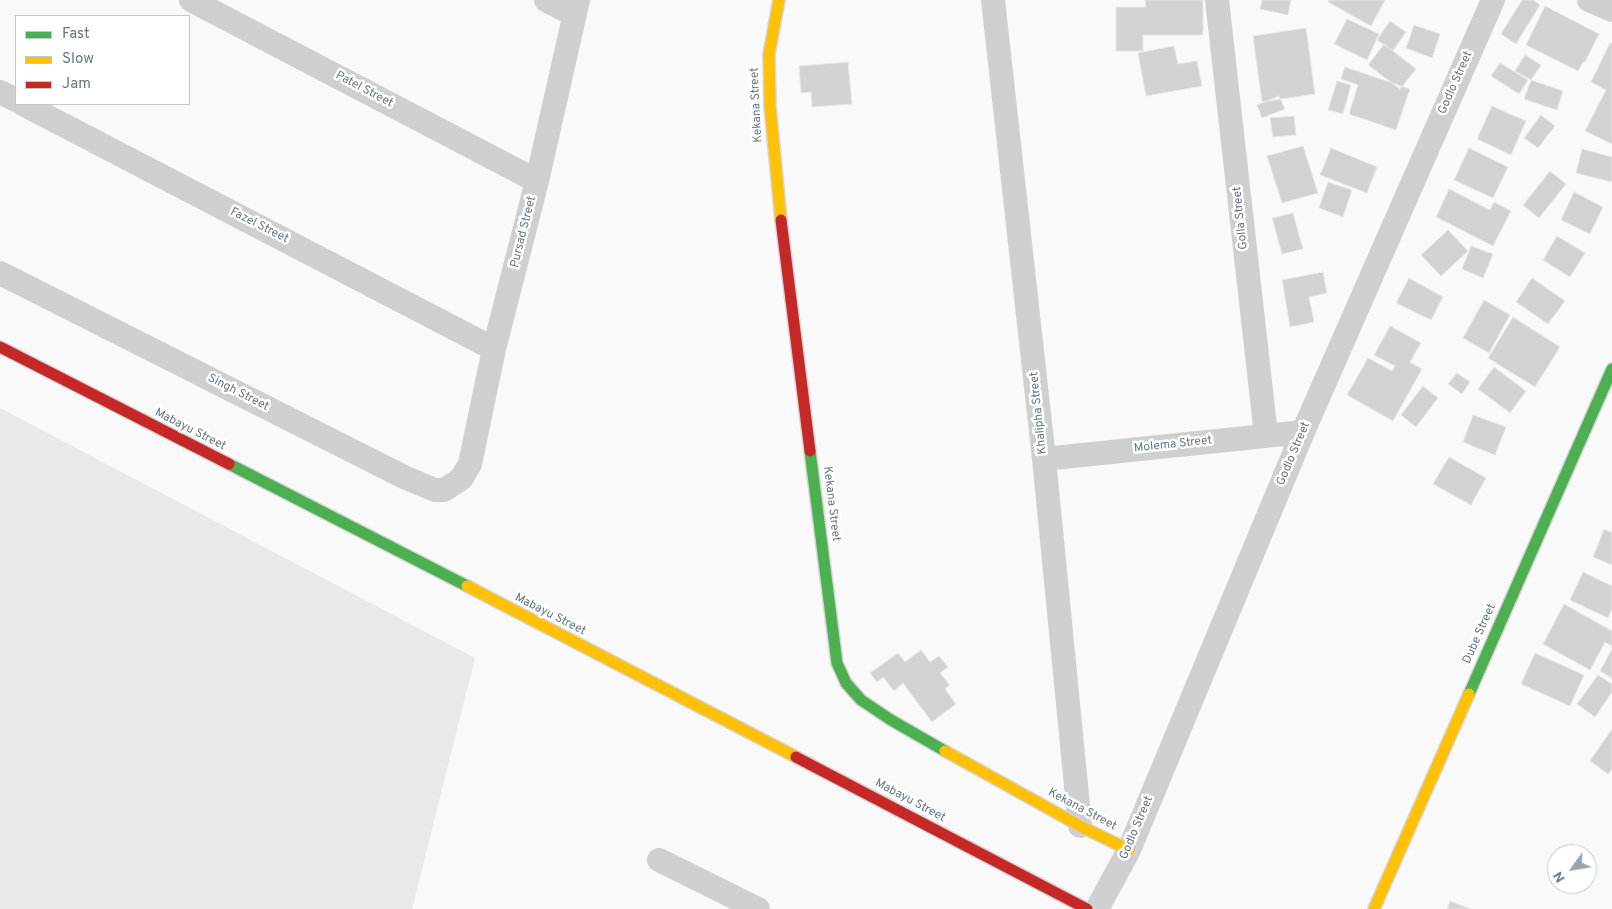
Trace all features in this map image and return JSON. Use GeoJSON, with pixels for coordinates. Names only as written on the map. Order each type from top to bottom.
{"type":"FeatureCollection","features":[{"type":"Feature","properties":{"kind":"street","name":"Patel Street"},"geometry":{"type":"LineString","coordinates":[[191,0],[537,181]]}},
{"type":"Feature","properties":{"kind":"street"},"geometry":{"type":"LineString","coordinates":[[546,0],[576,7]]}},
{"type":"Feature","properties":{"kind":"street","name":"Kekana Street"},"geometry":{"type":"LineString","coordinates":[[779,0],[769,54],[770,106],[776,178],[837,663],[846,683],[861,700],[891,720],[1080,826],[1129,850]]}},
{"type":"Feature","properties":{"kind":"street","name":"Khalipha Street"},"geometry":{"type":"LineString","coordinates":[[993,0],[1044,459],[1080,826]]}},
{"type":"Feature","properties":{"kind":"street","name":"Golla Street"},"geometry":{"type":"LineString","coordinates":[[1217,0],[1266,436]]}},
{"type":"Feature","properties":{"kind":"street","name":"Godlo Street"},"geometry":{"type":"LineString","coordinates":[[1098,909],[1129,850],[1303,432],[1493,0]]}},
{"type":"Feature","properties":{"kind":"street"},"geometry":{"type":"LineString","coordinates":[[1589,0],[1612,10]]}},
{"type":"Feature","properties":{"kind":"street","name":"Pursad Street"},"geometry":{"type":"LineString","coordinates":[[470,464],[494,348],[537,181],[576,7]]}},
{"type":"Feature","properties":{"kind":"street"},"geometry":{"type":"LineString","coordinates":[[0,92],[15,100]]}},
{"type":"Feature","properties":{"kind":"street","name":"Fazel Street"},"geometry":{"type":"LineString","coordinates":[[25,105],[494,348]]}},
{"type":"Feature","properties":{"kind":"street","name":"Singh Street"},"geometry":{"type":"LineString","coordinates":[[0,273],[397,474],[435,490],[444,490],[454,485],[461,479],[470,464]]}},
{"type":"Feature","properties":{"kind":"street","name":"Mabayu Street"},"geometry":{"type":"LineString","coordinates":[[0,347],[449,579],[624,667],[1087,909]]}},
{"type":"Feature","properties":{"kind":"street","name":"Dube Street"},"geometry":{"type":"LineString","coordinates":[[1374,909],[1612,369]]}},
{"type":"Feature","properties":{"kind":"street","name":"Molema Street"},"geometry":{"type":"LineString","coordinates":[[1044,459],[1303,432]]}},
{"type":"Feature","properties":{"kind":"street"},"geometry":{"type":"LineString","coordinates":[[659,860],[758,909]]}},
{"type":"Feature","properties":{"kind":"shaded area"},"geometry":{"type":"Polygon","coordinates":[[[0,408],[475,658],[412,909],[0,909],[0,408]]]}},
{"type":"Feature","properties":{"kind":"building"},"geometry":{"type":"Polygon","coordinates":[[[1145,0],[1203,0],[1203,35],[1143,35],[1143,51],[1116,51],[1116,7],[1146,7],[1145,0]]]}},
{"type":"Feature","properties":{"kind":"building"},"geometry":{"type":"Polygon","coordinates":[[[1262,0],[1291,0],[1288,15],[1260,9],[1262,0]]]}},
{"type":"Feature","properties":{"kind":"building"},"geometry":{"type":"Polygon","coordinates":[[[1329,0],[1385,0],[1371,26],[1328,2],[1329,0]]]}},
{"type":"Feature","properties":{"kind":"building"},"geometry":{"type":"Polygon","coordinates":[[[1522,0],[1533,0],[1540,5],[1516,44],[1501,34],[1522,0]]]}},
{"type":"Feature","properties":{"kind":"building"},"geometry":{"type":"Polygon","coordinates":[[[1545,6],[1599,34],[1585,62],[1583,62],[1578,71],[1526,45],[1545,6]]]}},
{"type":"Feature","properties":{"kind":"building"},"geometry":{"type":"Polygon","coordinates":[[[1347,19],[1379,34],[1367,60],[1334,44],[1347,19]]]}},
{"type":"Feature","properties":{"kind":"building"},"geometry":{"type":"Polygon","coordinates":[[[1390,21],[1406,32],[1393,51],[1377,40],[1390,21]]]}},
{"type":"Feature","properties":{"kind":"building"},"geometry":{"type":"Polygon","coordinates":[[[1414,25],[1440,34],[1432,58],[1406,48],[1414,25]]]}},
{"type":"Feature","properties":{"kind":"building"},"geometry":{"type":"Polygon","coordinates":[[[1306,28],[1315,94],[1262,102],[1253,36],[1306,28]]]}},
{"type":"Feature","properties":{"kind":"building"},"geometry":{"type":"Polygon","coordinates":[[[1610,43],[1612,44],[1612,144],[1585,131],[1606,90],[1591,82],[1610,43]]]}},
{"type":"Feature","properties":{"kind":"building"},"geometry":{"type":"Polygon","coordinates":[[[1384,44],[1416,69],[1400,89],[1368,65],[1384,44]]]}},
{"type":"Feature","properties":{"kind":"building"},"geometry":{"type":"Polygon","coordinates":[[[1174,46],[1178,64],[1197,61],[1202,86],[1146,96],[1138,53],[1174,46]]]}},
{"type":"Feature","properties":{"kind":"building"},"geometry":{"type":"Polygon","coordinates":[[[1525,55],[1541,65],[1531,80],[1515,71],[1525,55]]]}},
{"type":"Feature","properties":{"kind":"building"},"geometry":{"type":"Polygon","coordinates":[[[848,62],[852,104],[812,107],[811,92],[801,93],[799,66],[848,62]]]}},
{"type":"Feature","properties":{"kind":"building"},"geometry":{"type":"Polygon","coordinates":[[[1500,63],[1528,80],[1519,94],[1491,76],[1500,63]]]}},
{"type":"Feature","properties":{"kind":"building"},"geometry":{"type":"Polygon","coordinates":[[[1345,67],[1410,89],[1396,130],[1349,114],[1358,85],[1341,79],[1345,67]]]}},
{"type":"Feature","properties":{"kind":"building"},"geometry":{"type":"Polygon","coordinates":[[[1531,80],[1563,91],[1557,110],[1524,99],[1531,80]]]}},
{"type":"Feature","properties":{"kind":"building"},"geometry":{"type":"Polygon","coordinates":[[[1337,81],[1351,85],[1343,114],[1328,110],[1337,81]]]}},
{"type":"Feature","properties":{"kind":"building"},"geometry":{"type":"Polygon","coordinates":[[[1279,96],[1285,109],[1262,118],[1257,105],[1279,96]]]}},
{"type":"Feature","properties":{"kind":"building"},"geometry":{"type":"Polygon","coordinates":[[[1492,106],[1526,121],[1511,155],[1477,139],[1492,106]]]}},
{"type":"Feature","properties":{"kind":"building"},"geometry":{"type":"Polygon","coordinates":[[[1541,115],[1555,126],[1538,148],[1524,138],[1541,115]]]}},
{"type":"Feature","properties":{"kind":"building"},"geometry":{"type":"Polygon","coordinates":[[[1294,116],[1296,135],[1273,137],[1270,118],[1294,116]]]}},
{"type":"Feature","properties":{"kind":"building"},"geometry":{"type":"Polygon","coordinates":[[[1303,146],[1318,193],[1282,203],[1267,156],[1303,146]]]}},
{"type":"Feature","properties":{"kind":"building"},"geometry":{"type":"Polygon","coordinates":[[[1331,148],[1377,167],[1367,193],[1320,175],[1331,148]]]}},
{"type":"Feature","properties":{"kind":"building"},"geometry":{"type":"Polygon","coordinates":[[[1469,148],[1508,167],[1493,198],[1454,180],[1469,148]]]}},
{"type":"Feature","properties":{"kind":"building"},"geometry":{"type":"Polygon","coordinates":[[[1582,149],[1612,157],[1612,182],[1576,173],[1582,149]]]}},
{"type":"Feature","properties":{"kind":"building"},"geometry":{"type":"Polygon","coordinates":[[[1550,171],[1566,184],[1539,218],[1523,205],[1550,171]]]}},
{"type":"Feature","properties":{"kind":"building"},"geometry":{"type":"Polygon","coordinates":[[[1328,182],[1352,190],[1343,217],[1319,208],[1328,182]]]}},
{"type":"Feature","properties":{"kind":"building"},"geometry":{"type":"Polygon","coordinates":[[[1449,189],[1490,210],[1494,202],[1511,211],[1493,246],[1436,217],[1449,189]]]}},
{"type":"Feature","properties":{"kind":"building"},"geometry":{"type":"Polygon","coordinates":[[[1574,192],[1603,207],[1590,234],[1561,220],[1574,192]]]}},
{"type":"Feature","properties":{"kind":"building"},"geometry":{"type":"Polygon","coordinates":[[[1293,213],[1303,249],[1282,254],[1272,218],[1293,213]]]}},
{"type":"Feature","properties":{"kind":"building"},"geometry":{"type":"Polygon","coordinates":[[[1448,230],[1468,251],[1441,276],[1421,255],[1448,230]]]}},
{"type":"Feature","properties":{"kind":"building"},"geometry":{"type":"Polygon","coordinates":[[[1557,236],[1585,253],[1570,277],[1543,260],[1557,236]]]}},
{"type":"Feature","properties":{"kind":"building"},"geometry":{"type":"Polygon","coordinates":[[[1471,246],[1493,254],[1483,278],[1462,269],[1471,246]]]}},
{"type":"Feature","properties":{"kind":"building"},"geometry":{"type":"Polygon","coordinates":[[[1323,272],[1327,293],[1309,297],[1314,322],[1290,327],[1282,280],[1323,272]]]}},
{"type":"Feature","properties":{"kind":"building"},"geometry":{"type":"Polygon","coordinates":[[[1409,278],[1443,297],[1431,320],[1396,303],[1409,278]]]}},
{"type":"Feature","properties":{"kind":"building"},"geometry":{"type":"Polygon","coordinates":[[[1532,278],[1565,301],[1548,324],[1516,302],[1532,278]]]}},
{"type":"Feature","properties":{"kind":"building"},"geometry":{"type":"Polygon","coordinates":[[[1484,300],[1510,315],[1489,353],[1463,338],[1484,300]]]}},
{"type":"Feature","properties":{"kind":"building"},"geometry":{"type":"Polygon","coordinates":[[[1513,317],[1560,347],[1535,387],[1488,358],[1513,317]]]}},
{"type":"Feature","properties":{"kind":"building"},"geometry":{"type":"Polygon","coordinates":[[[1390,326],[1421,343],[1410,362],[1422,369],[1393,421],[1347,395],[1368,358],[1392,371],[1395,366],[1374,355],[1390,326]]]}},
{"type":"Feature","properties":{"kind":"building"},"geometry":{"type":"Polygon","coordinates":[[[1494,367],[1526,391],[1510,413],[1478,389],[1494,367]]]}},
{"type":"Feature","properties":{"kind":"building"},"geometry":{"type":"Polygon","coordinates":[[[1457,373],[1470,382],[1462,394],[1448,384],[1457,373]]]}},
{"type":"Feature","properties":{"kind":"building"},"geometry":{"type":"Polygon","coordinates":[[[1423,386],[1438,398],[1416,427],[1401,415],[1423,386]]]}},
{"type":"Feature","properties":{"kind":"building"},"geometry":{"type":"Polygon","coordinates":[[[1473,415],[1506,427],[1495,455],[1463,442],[1473,415]]]}},
{"type":"Feature","properties":{"kind":"building"},"geometry":{"type":"Polygon","coordinates":[[[1449,457],[1486,478],[1471,505],[1433,484],[1449,457]]]}},
{"type":"Feature","properties":{"kind":"building"},"geometry":{"type":"Polygon","coordinates":[[[1604,529],[1612,533],[1612,565],[1593,557],[1604,529]]]}},
{"type":"Feature","properties":{"kind":"building"},"geometry":{"type":"Polygon","coordinates":[[[1583,572],[1612,586],[1612,609],[1608,618],[1570,600],[1583,572]]]}},
{"type":"Feature","properties":{"kind":"building"},"geometry":{"type":"Polygon","coordinates":[[[1564,604],[1612,631],[1612,646],[1605,642],[1590,670],[1543,644],[1564,604]]]}},
{"type":"Feature","properties":{"kind":"building"},"geometry":{"type":"Polygon","coordinates":[[[1612,649],[1612,678],[1600,671],[1612,649]]]}},
{"type":"Feature","properties":{"kind":"building"},"geometry":{"type":"Polygon","coordinates":[[[921,650],[930,662],[939,656],[948,667],[940,673],[950,685],[945,689],[956,704],[932,722],[903,683],[894,691],[883,677],[877,682],[870,673],[898,653],[905,662],[921,650]]]}},
{"type":"Feature","properties":{"kind":"building"},"geometry":{"type":"Polygon","coordinates":[[[1535,653],[1584,675],[1570,706],[1521,684],[1535,653]]]}},
{"type":"Feature","properties":{"kind":"building"},"geometry":{"type":"Polygon","coordinates":[[[1598,675],[1612,684],[1612,692],[1595,717],[1577,704],[1598,675]]]}},
{"type":"Feature","properties":{"kind":"building"},"geometry":{"type":"Polygon","coordinates":[[[1612,729],[1612,769],[1608,774],[1590,761],[1612,729]]]}},
{"type":"Feature","properties":{"kind":"building"},"geometry":{"type":"Polygon","coordinates":[[[1450,901],[1470,909],[1447,909],[1450,901]]]}},
{"type":"Feature","properties":{"kind":"traffic: fast"},"geometry":{"type":"LineString","coordinates":[[1469,694],[1612,369]]}},
{"type":"Feature","properties":{"kind":"traffic: fast"},"geometry":{"type":"LineString","coordinates":[[810,451],[837,663],[846,683],[861,700],[891,720],[945,751]]}},
{"type":"Feature","properties":{"kind":"traffic: fast"},"geometry":{"type":"LineString","coordinates":[[229,464],[467,586]]}},
{"type":"Feature","properties":{"kind":"traffic: slow"},"geometry":{"type":"LineString","coordinates":[[779,0],[769,54],[770,106],[781,220]]}},
{"type":"Feature","properties":{"kind":"traffic: slow"},"geometry":{"type":"LineString","coordinates":[[467,586],[796,757]]}},
{"type":"Feature","properties":{"kind":"traffic: slow"},"geometry":{"type":"LineString","coordinates":[[1374,909],[1469,694]]}},
{"type":"Feature","properties":{"kind":"traffic: slow"},"geometry":{"type":"LineString","coordinates":[[945,751],[1080,826],[1129,850]]}},
{"type":"Feature","properties":{"kind":"traffic: jam"},"geometry":{"type":"LineString","coordinates":[[781,220],[810,451]]}},
{"type":"Feature","properties":{"kind":"traffic: jam"},"geometry":{"type":"LineString","coordinates":[[0,347],[229,464]]}},
{"type":"Feature","properties":{"kind":"traffic: jam"},"geometry":{"type":"LineString","coordinates":[[796,757],[1087,909]]}}]}
